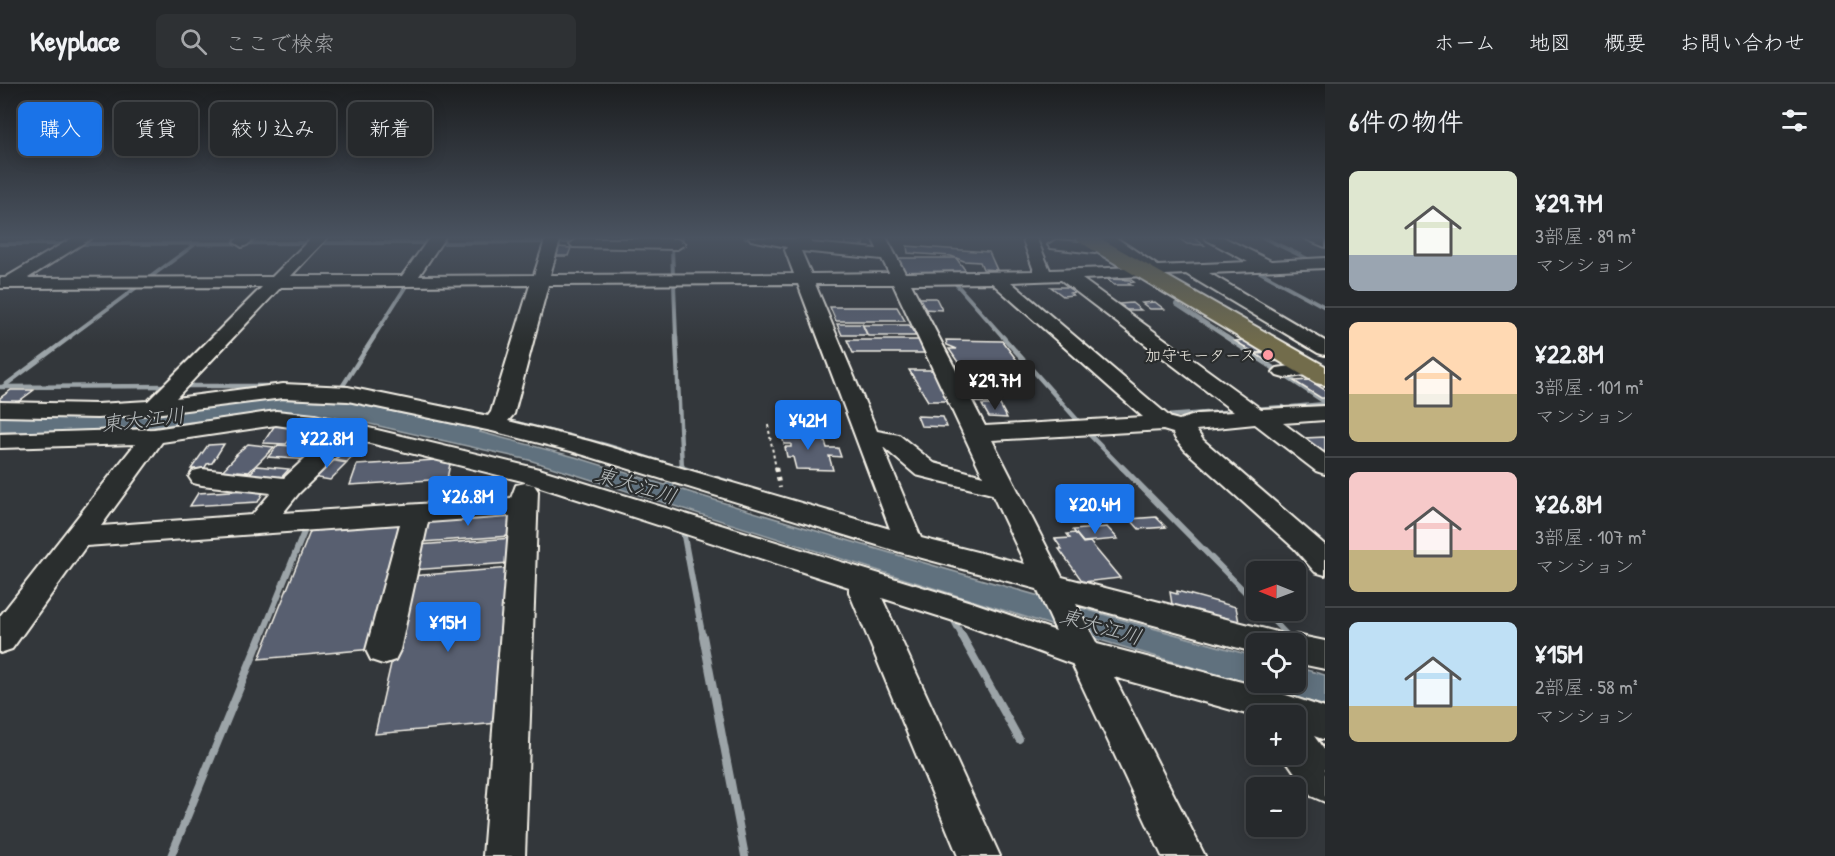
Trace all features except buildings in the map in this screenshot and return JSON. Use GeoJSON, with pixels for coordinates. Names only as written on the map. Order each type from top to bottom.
{"type":"FeatureCollection","features":[{"type":"Feature","properties":{"kind":"main road"},"geometry":{"type":"LineString","coordinates":[[1147,273],[1319,373]]}},
{"type":"Feature","properties":{"kind":"street"},"geometry":{"type":"LineString","coordinates":[[3,284],[22,273]]}},
{"type":"Feature","properties":{"kind":"street"},"geometry":{"type":"LineString","coordinates":[[154,407],[285,273]]}},
{"type":"Feature","properties":{"kind":"street"},"geometry":{"type":"LineString","coordinates":[[407,281],[412,273]]}},
{"type":"Feature","properties":{"kind":"street"},"geometry":{"type":"LineString","coordinates":[[493,424],[502,414],[542,273]]}},
{"type":"Feature","properties":{"kind":"street"},"geometry":{"type":"LineString","coordinates":[[3,284],[540,280],[582,273]]}},
{"type":"Feature","properties":{"kind":"street"},"geometry":{"type":"LineString","coordinates":[[770,273],[805,279],[996,278],[1118,273]]}},
{"type":"Feature","properties":{"kind":"street"},"geometry":{"type":"LineString","coordinates":[[803,273],[910,545]]}},
{"type":"Feature","properties":{"kind":"street"},"geometry":{"type":"LineString","coordinates":[[897,273],[1184,856]]}},
{"type":"Feature","properties":{"kind":"street"},"geometry":{"type":"LineString","coordinates":[[1196,273],[1325,349]]}},
{"type":"Feature","properties":{"kind":"street"},"geometry":{"type":"LineString","coordinates":[[1065,275],[1325,466]]}},
{"type":"Feature","properties":{"kind":"street"},"geometry":{"type":"LineString","coordinates":[[996,278],[1173,425],[1304,541],[1325,564]]}},
{"type":"Feature","properties":{"kind":"street"},"geometry":{"type":"LineString","coordinates":[[1284,372],[1319,373]]}},
{"type":"Feature","properties":{"kind":"street"},"geometry":{"type":"LineString","coordinates":[[0,409],[97,411],[154,407],[283,391],[334,392],[493,424],[580,446],[777,507],[1050,585],[1246,637]]}},
{"type":"Feature","properties":{"kind":"street"},"geometry":{"type":"LineString","coordinates":[[978,434],[1173,425],[1197,421],[1325,413]]}},
{"type":"Feature","properties":{"kind":"street"},"geometry":{"type":"LineString","coordinates":[[0,441],[154,436],[276,418],[315,422],[349,430],[527,491],[865,581],[1257,705]]}},
{"type":"Feature","properties":{"kind":"street"},"geometry":{"type":"LineString","coordinates":[[260,524],[290,487],[349,430]]}},
{"type":"Feature","properties":{"kind":"street"},"geometry":{"type":"LineString","coordinates":[[0,640],[154,436]]}},
{"type":"Feature","properties":{"kind":"street"},"geometry":{"type":"LineString","coordinates":[[867,436],[890,440],[925,469],[1004,489]]}},
{"type":"Feature","properties":{"kind":"street"},"geometry":{"type":"LineString","coordinates":[[202,477],[290,487]]}},
{"type":"Feature","properties":{"kind":"street"},"geometry":{"type":"LineString","coordinates":[[78,537],[416,514],[527,491]]}},
{"type":"Feature","properties":{"kind":"street"},"geometry":{"type":"LineString","coordinates":[[504,856],[527,491]]}},
{"type":"Feature","properties":{"kind":"street"},"geometry":{"type":"LineString","coordinates":[[383,650],[416,514]]}},
{"type":"Feature","properties":{"kind":"street"},"geometry":{"type":"LineString","coordinates":[[865,581],[864,592],[980,856]]}},
{"type":"Feature","properties":{"kind":"street"},"geometry":{"type":"LineString","coordinates":[[1306,650],[1325,655]]}},
{"type":"Feature","properties":{"kind":"street"},"geometry":{"type":"LineString","coordinates":[[1306,719],[1325,724]]}},
{"type":"Feature","properties":{"kind":"street"},"geometry":{"type":"LineString","coordinates":[[1306,757],[1325,783]]}},
{"type":"Feature","properties":{"kind":"path"},"geometry":{"type":"LineString","coordinates":[[768,425],[782,496],[777,507]]}},
{"type":"Feature","properties":{"kind":"water","name":"東大江川"},"geometry":{"type":"Polygon","coordinates":[[[277,399],[347,402],[482,430],[480,432],[575,457],[665,485],[672,478],[677,480],[673,487],[746,510],[964,575],[1246,654],[1246,683],[1079,634],[529,460],[361,422],[298,412],[270,412],[151,427],[0,432],[0,417],[95,417],[277,399]]]}},
{"type":"Feature","properties":{"kind":"water"},"geometry":{"type":"Polygon","coordinates":[[[1306,670],[1325,675],[1325,706],[1281,693],[1306,693],[1306,670]]]}},
{"type":"Feature","properties":{"kind":"waterway"},"geometry":{"type":"LineString","coordinates":[[149,278],[156,273]]}},
{"type":"Feature","properties":{"kind":"waterway"},"geometry":{"type":"LineString","coordinates":[[1262,273],[1325,307]]}},
{"type":"Feature","properties":{"kind":"waterway"},"geometry":{"type":"LineString","coordinates":[[674,284],[676,338]]}},
{"type":"Feature","properties":{"kind":"waterway"},"geometry":{"type":"LineString","coordinates":[[956,284],[1004,338]]}},
{"type":"Feature","properties":{"kind":"waterway"},"geometry":{"type":"LineString","coordinates":[[373,338],[406,286]]}},
{"type":"Feature","properties":{"kind":"waterway"},"geometry":{"type":"LineString","coordinates":[[68,338],[137,287]]}},
{"type":"Feature","properties":{"kind":"waterway"},"geometry":{"type":"LineString","coordinates":[[1176,304],[1228,338]]}},
{"type":"Feature","properties":{"kind":"waterway"},"geometry":{"type":"LineString","coordinates":[[4,386],[70,337]]}},
{"type":"Feature","properties":{"kind":"waterway"},"geometry":{"type":"LineString","coordinates":[[342,387],[374,337]]}},
{"type":"Feature","properties":{"kind":"waterway"},"geometry":{"type":"LineString","coordinates":[[676,337],[682,468]]}},
{"type":"Feature","properties":{"kind":"waterway"},"geometry":{"type":"LineString","coordinates":[[1003,337],[1080,423]]}},
{"type":"Feature","properties":{"kind":"waterway"},"geometry":{"type":"LineString","coordinates":[[1226,337],[1325,402]]}},
{"type":"Feature","properties":{"kind":"waterway"},"geometry":{"type":"LineString","coordinates":[[0,387],[169,386]]}},
{"type":"Feature","properties":{"kind":"waterway"},"geometry":{"type":"LineString","coordinates":[[182,386],[274,386]]}},
{"type":"Feature","properties":{"kind":"waterway"},"geometry":{"type":"LineString","coordinates":[[1292,407],[1325,404]]}},
{"type":"Feature","properties":{"kind":"waterway"},"geometry":{"type":"LineString","coordinates":[[438,406],[493,417]]}},
{"type":"Feature","properties":{"kind":"waterway"},"geometry":{"type":"LineString","coordinates":[[1256,409],[1283,407]]}},
{"type":"Feature","properties":{"kind":"waterway"},"geometry":{"type":"LineString","coordinates":[[1211,413],[1239,411]]}},
{"type":"Feature","properties":{"kind":"waterway"},"geometry":{"type":"LineString","coordinates":[[1163,413],[1167,416],[1206,413]]}},
{"type":"Feature","properties":{"kind":"waterway"},"geometry":{"type":"LineString","coordinates":[[508,421],[605,445],[682,469]]}},
{"type":"Feature","properties":{"kind":"waterway"},"geometry":{"type":"LineString","coordinates":[[1086,431],[1123,469]]}},
{"type":"Feature","properties":{"kind":"waterway"},"geometry":{"type":"LineString","coordinates":[[678,467],[682,468]]}},
{"type":"Feature","properties":{"kind":"waterway"},"geometry":{"type":"LineString","coordinates":[[1122,467],[1246,593]]}},
{"type":"Feature","properties":{"kind":"waterway"},"geometry":{"type":"LineString","coordinates":[[682,468],[731,483]]}},
{"type":"Feature","properties":{"kind":"waterway"},"geometry":{"type":"LineString","coordinates":[[261,638],[306,527]]}},
{"type":"Feature","properties":{"kind":"waterway"},"geometry":{"type":"LineString","coordinates":[[683,531],[703,638]]}},
{"type":"Feature","properties":{"kind":"waterway"},"geometry":{"type":"LineString","coordinates":[[953,619],[963,638]]}},
{"type":"Feature","properties":{"kind":"waterway"},"geometry":{"type":"LineString","coordinates":[[1274,621],[1285,633]]}},
{"type":"Feature","properties":{"kind":"waterway"},"geometry":{"type":"LineString","coordinates":[[171,856],[261,636]]}},
{"type":"Feature","properties":{"kind":"waterway"},"geometry":{"type":"LineString","coordinates":[[703,636],[745,856]]}},
{"type":"Feature","properties":{"kind":"waterway"},"geometry":{"type":"LineString","coordinates":[[962,636],[1019,739]]}},
{"type":"Feature","properties":{"kind":"place","name":"加守モータース"},"geometry":{"type":"Point","coordinates":[1268,355]}}]}
